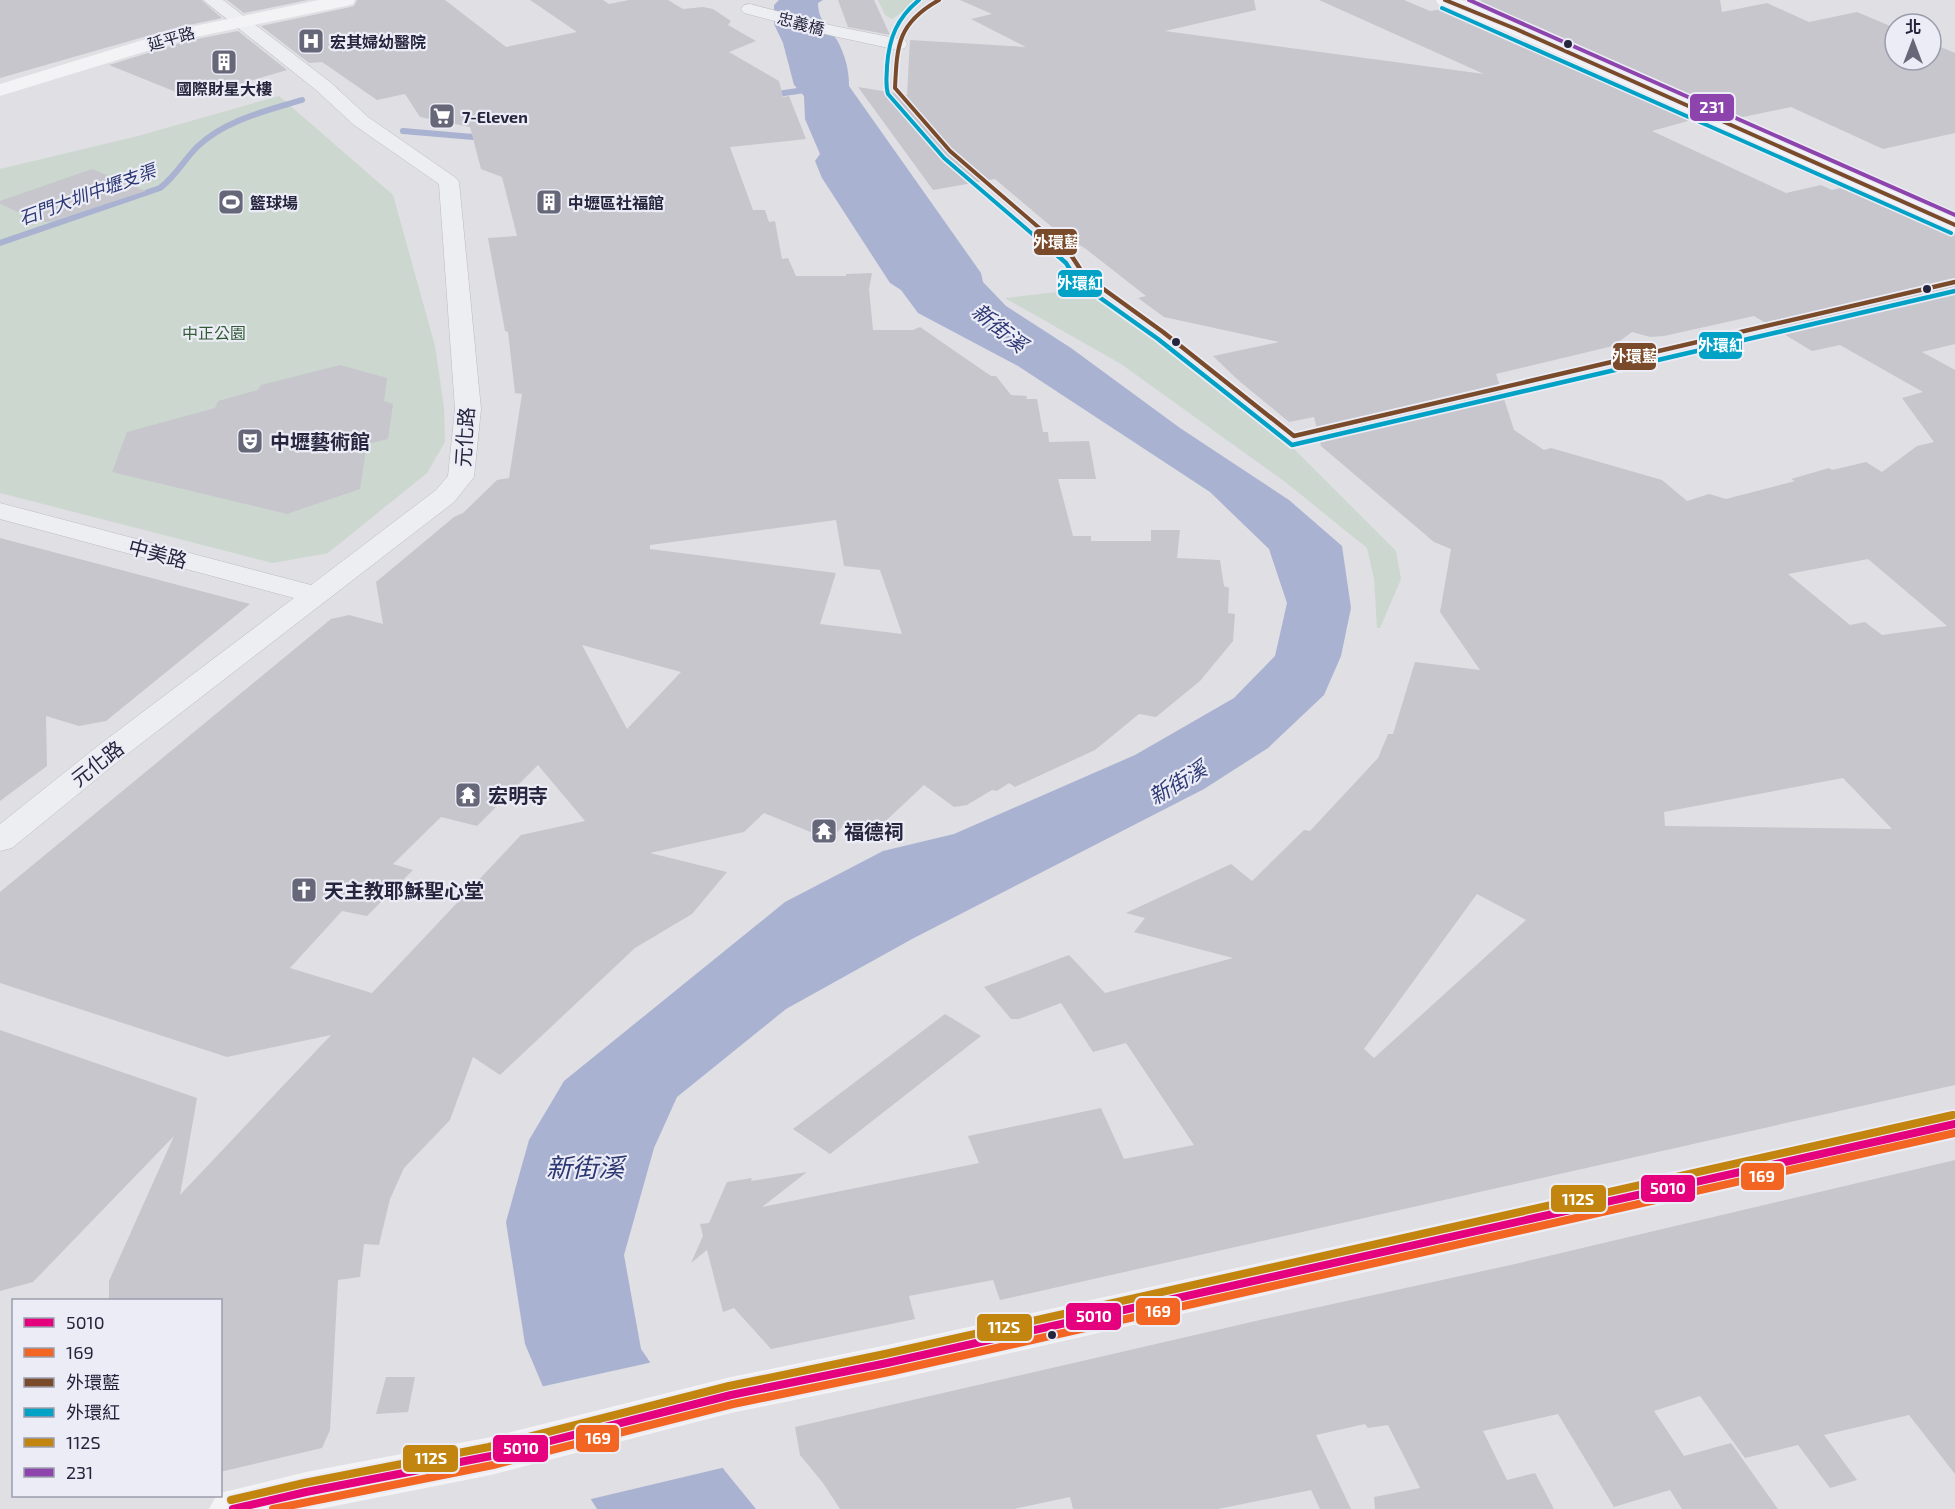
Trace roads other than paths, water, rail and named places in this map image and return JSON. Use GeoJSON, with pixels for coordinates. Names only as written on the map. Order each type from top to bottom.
{"type":"FeatureCollection","features":[{"type":"Feature","properties":{"kind":"main road","name":"延平路"},"geometry":{"type":"LineString","coordinates":[[0,90],[182,34],[346,0]]}},
{"type":"Feature","properties":{"kind":"main road"},"geometry":{"type":"LineString","coordinates":[[1445,0],[1700,110],[1955,225]]}},
{"type":"Feature","properties":{"kind":"main road"},"geometry":{"type":"LineString","coordinates":[[233,1509],[491,1455],[731,1395],[887,1364],[1955,1124]]}},
{"type":"Feature","properties":{"kind":"street","name":"元化路"},"geometry":{"type":"LineString","coordinates":[[0,841],[110,752],[445,496],[461,477],[468,409],[453,241],[452,195],[449,182],[361,121],[323,86],[212,0]]}},
{"type":"Feature","properties":{"kind":"street","name":"忠義橋"},"geometry":{"type":"LineString","coordinates":[[750,9],[833,31],[898,44]]}},
{"type":"Feature","properties":{"kind":"street","name":"中美路"},"geometry":{"type":"LineString","coordinates":[[0,511],[316,595]]}},
{"type":"Feature","properties":{"kind":"water","name":"新街溪"},"geometry":{"type":"Polygon","coordinates":[[[779,0],[823,0],[818,3],[818,9],[842,51],[849,86],[981,273],[983,282],[1006,306],[1071,348],[1180,428],[1289,500],[1342,546],[1351,608],[1341,656],[1324,695],[1268,748],[1204,789],[912,939],[786,1009],[677,1097],[654,1148],[624,1255],[641,1349],[725,1471],[756,1509],[597,1509],[590,1498],[525,1344],[506,1222],[529,1140],[564,1081],[785,902],[883,851],[954,834],[1135,755],[1234,698],[1275,656],[1287,603],[1269,549],[1210,492],[1018,366],[918,313],[901,290],[890,283],[822,178],[815,161],[820,154],[805,119],[804,96],[794,85],[783,43],[774,24],[774,5],[779,0]]]}},
{"type":"Feature","properties":{"kind":"waterway"},"geometry":{"type":"LineString","coordinates":[[771,95],[811,89]]}},
{"type":"Feature","properties":{"kind":"waterway","name":"石門大圳中壢支渠"},"geometry":{"type":"LineString","coordinates":[[0,243],[160,188],[197,147],[220,130],[246,118],[302,100]]}},
{"type":"Feature","properties":{"kind":"waterway"},"geometry":{"type":"LineString","coordinates":[[403,131],[485,138]]}},
{"type":"Feature","properties":{"kind":"place","name":"宏其婦幼醫院"},"geometry":{"type":"Point","coordinates":[311,41]}},
{"type":"Feature","properties":{"kind":"place","name":"國際財星大樓"},"geometry":{"type":"Point","coordinates":[224,62]}},
{"type":"Feature","properties":{"kind":"place","name":"7-Eleven"},"geometry":{"type":"Point","coordinates":[442,116]}},
{"type":"Feature","properties":{"kind":"place","name":"籃球場"},"geometry":{"type":"Point","coordinates":[231,202]}},
{"type":"Feature","properties":{"kind":"place","name":"中壢區社福館"},"geometry":{"type":"Point","coordinates":[549,202]}},
{"type":"Feature","properties":{"kind":"place","name":"中壢藝術館"},"geometry":{"type":"Point","coordinates":[250,441]}},
{"type":"Feature","properties":{"kind":"place","name":"宏明寺"},"geometry":{"type":"Point","coordinates":[468,795]}},
{"type":"Feature","properties":{"kind":"place","name":"福德祠"},"geometry":{"type":"Point","coordinates":[824,831]}},
{"type":"Feature","properties":{"kind":"place","name":"天主教耶穌聖心堂"},"geometry":{"type":"Point","coordinates":[304,890]}},
{"type":"Feature","properties":{"kind":"park label","name":"中正公園"},"geometry":{"type":"Point","coordinates":[214,332]}}]}
